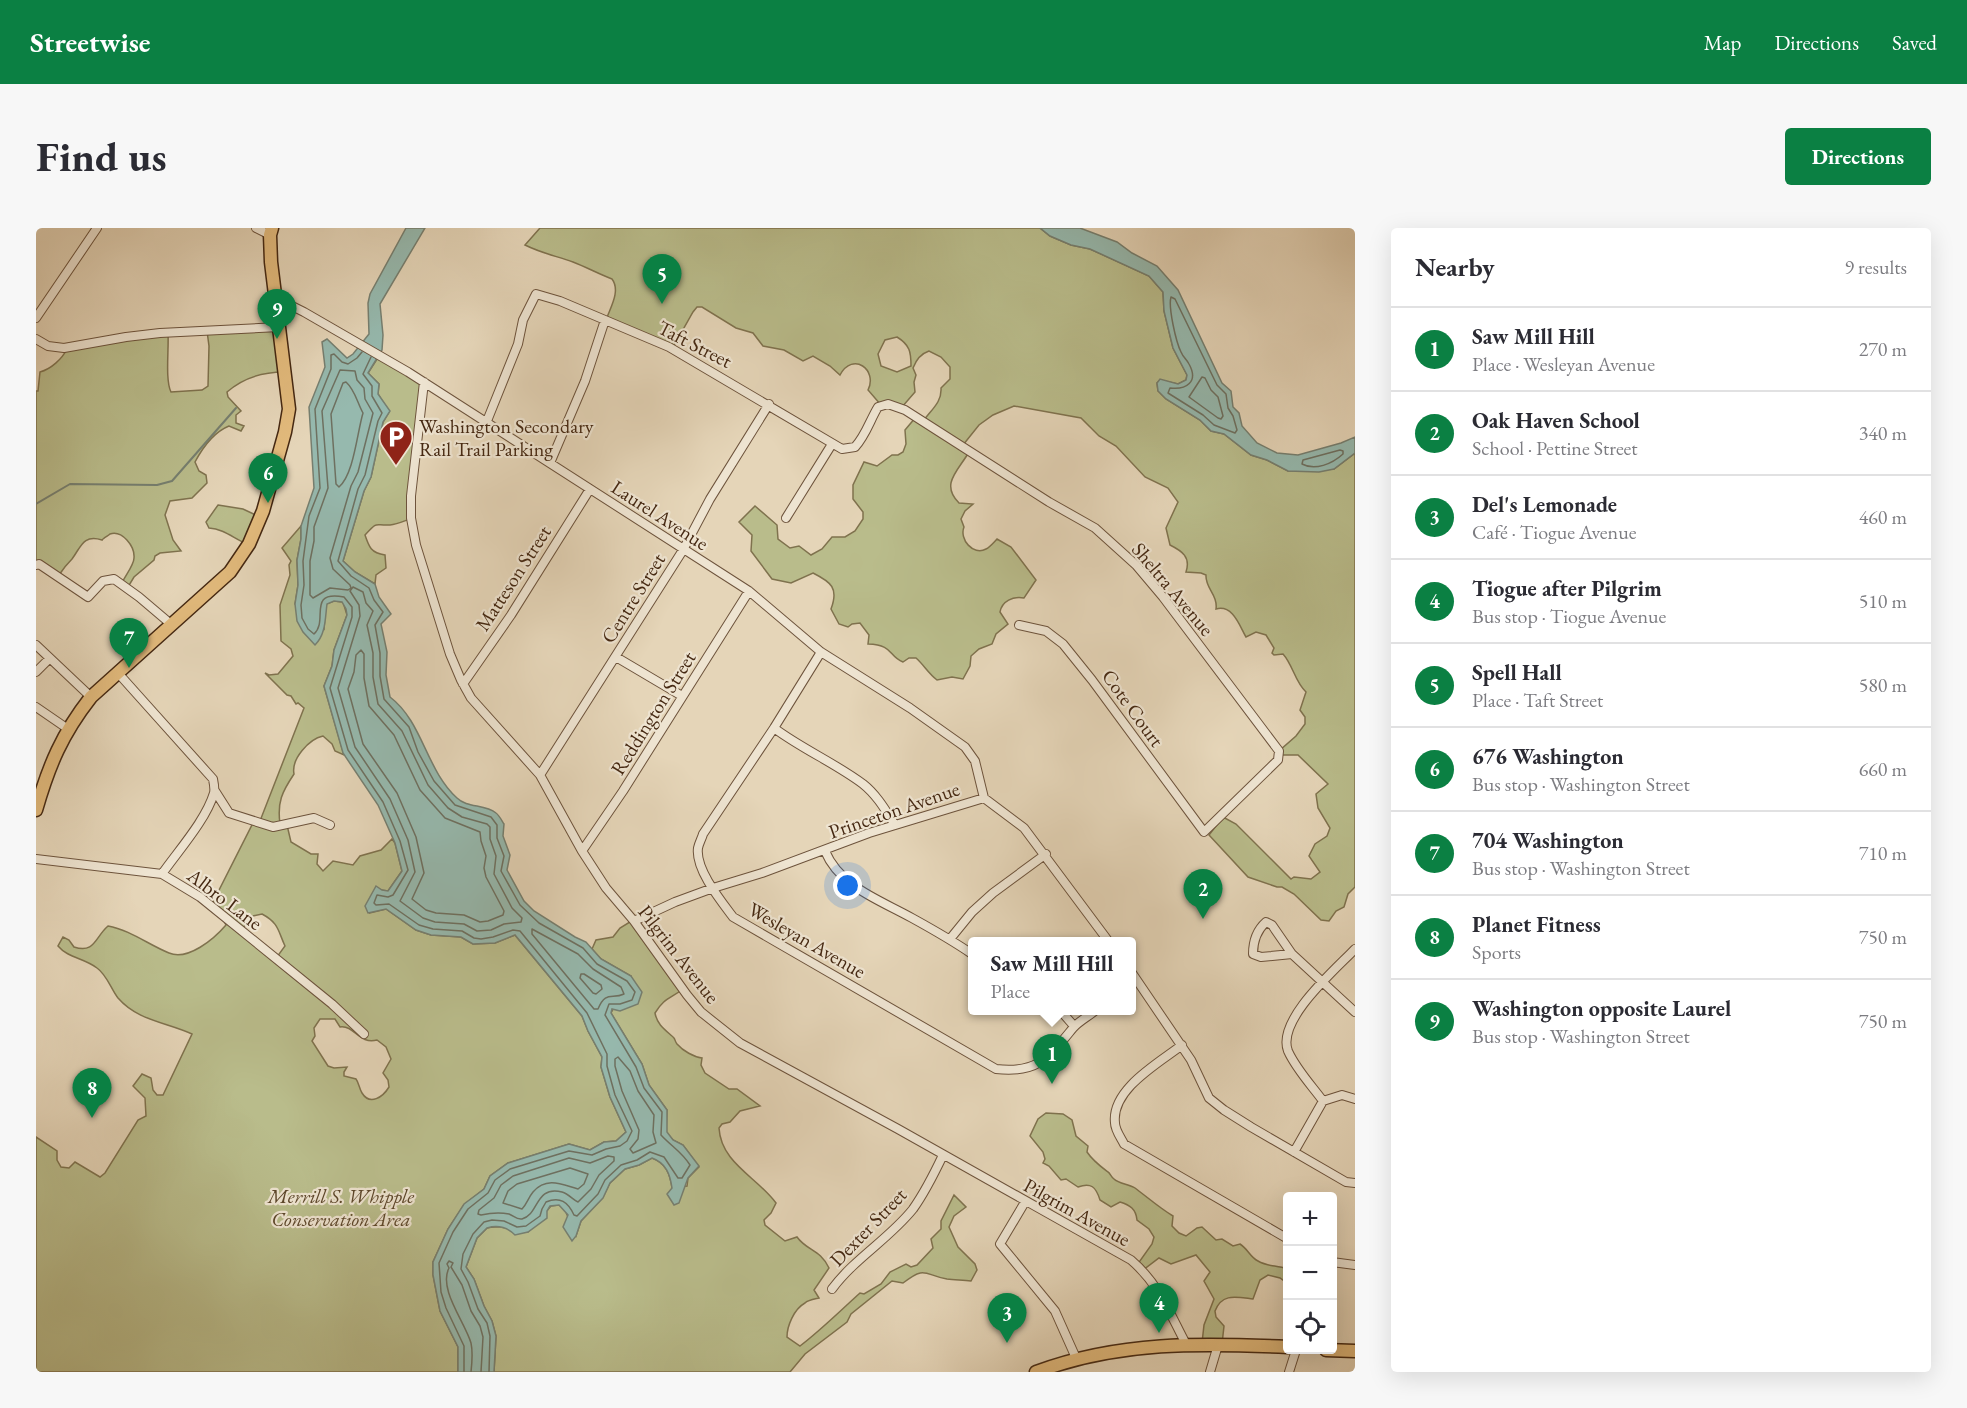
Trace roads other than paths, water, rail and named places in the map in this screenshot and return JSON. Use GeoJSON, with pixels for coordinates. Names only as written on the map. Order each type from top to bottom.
{"type":"FeatureCollection","features":[{"type":"Feature","properties":{"kind":"main road"},"geometry":{"type":"LineString","coordinates":[[36,810],[58,746],[91,698],[230,572],[249,544],[263,510],[285,432],[289,409],[286,369],[276,304],[271,231]]}},
{"type":"Feature","properties":{"kind":"main road"},"geometry":{"type":"LineString","coordinates":[[1036,1372],[1076,1358],[1120,1350],[1186,1344],[1283,1347]]}},
{"type":"Feature","properties":{"kind":"main road"},"geometry":{"type":"LineString","coordinates":[[1337,1350],[1355,1351]]}},
{"type":"Feature","properties":{"kind":"street"},"geometry":{"type":"LineString","coordinates":[[36,318],[97,228]]}},
{"type":"Feature","properties":{"kind":"street"},"geometry":{"type":"LineString","coordinates":[[256,228],[271,231]]}},
{"type":"Feature","properties":{"kind":"street","name":"Taft Street"},"geometry":{"type":"LineString","coordinates":[[487,421],[518,344],[523,320],[536,294],[560,301],[669,346],[842,449],[855,447],[864,437],[878,407],[888,404]]}},
{"type":"Feature","properties":{"kind":"street","name":"Laurel Avenue"},"geometry":{"type":"LineString","coordinates":[[276,304],[286,303],[304,312],[423,382],[749,591],[821,652],[918,713],[964,747],[975,761],[984,798]]}},
{"type":"Feature","properties":{"kind":"street"},"geometry":{"type":"LineString","coordinates":[[550,463],[585,381],[605,320]]}},
{"type":"Feature","properties":{"kind":"street"},"geometry":{"type":"LineString","coordinates":[[36,339],[48,346],[64,348],[160,333],[279,327]]}},
{"type":"Feature","properties":{"kind":"street","name":"Pilgrim Avenue"},"geometry":{"type":"LineString","coordinates":[[423,382],[411,496],[411,518],[416,545],[450,654],[471,698],[540,775],[582,851],[606,888],[634,921],[694,1003],[716,1025],[740,1043],[1131,1260],[1147,1273],[1186,1344]]}},
{"type":"Feature","properties":{"kind":"street","name":"Centre Street"},"geometry":{"type":"LineString","coordinates":[[540,775],[683,550],[710,499],[769,404]]}},
{"type":"Feature","properties":{"kind":"street","name":"Sheltra Avenue"},"geometry":{"type":"LineString","coordinates":[[888,404],[906,410],[1049,502],[1095,528],[1136,565],[1279,751],[1278,760],[1269,770],[1204,832]]}},
{"type":"Feature","properties":{"kind":"street"},"geometry":{"type":"LineString","coordinates":[[786,518],[832,444]]}},
{"type":"Feature","properties":{"kind":"street","name":"Matteson Street"},"geometry":{"type":"LineString","coordinates":[[464,684],[511,615],[590,489]]}},
{"type":"Feature","properties":{"kind":"street"},"geometry":{"type":"LineString","coordinates":[[36,565],[39,564],[88,597],[103,581],[114,579],[172,625]]}},
{"type":"Feature","properties":{"kind":"street","name":"Reddington Street"},"geometry":{"type":"LineString","coordinates":[[582,851],[618,799],[749,591]]}},
{"type":"Feature","properties":{"kind":"street","name":"Cote Court"},"geometry":{"type":"LineString","coordinates":[[1019,625],[1046,631],[1063,644],[1204,832]]}},
{"type":"Feature","properties":{"kind":"street"},"geometry":{"type":"LineString","coordinates":[[36,645],[91,698]]}},
{"type":"Feature","properties":{"kind":"street","name":"Wesleyan Avenue"},"geometry":{"type":"LineString","coordinates":[[821,652],[774,728],[703,834],[698,848],[701,867],[733,917],[996,1069],[1015,1071],[1036,1066],[1068,1038],[1074,1026],[1090,1015]]}},
{"type":"Feature","properties":{"kind":"street"},"geometry":{"type":"LineString","coordinates":[[616,657],[682,696]]}},
{"type":"Feature","properties":{"kind":"street"},"geometry":{"type":"LineString","coordinates":[[36,672],[50,658]]}},
{"type":"Feature","properties":{"kind":"street"},"geometry":{"type":"LineString","coordinates":[[118,673],[213,779],[215,791],[229,813],[273,827],[314,818],[330,825]]}},
{"type":"Feature","properties":{"kind":"street"},"geometry":{"type":"LineString","coordinates":[[36,707],[68,729]]}},
{"type":"Feature","properties":{"kind":"street"},"geometry":{"type":"LineString","coordinates":[[774,728],[864,785],[883,806],[895,825]]}},
{"type":"Feature","properties":{"kind":"street"},"geometry":{"type":"LineString","coordinates":[[162,874],[192,834],[215,791]]}},
{"type":"Feature","properties":{"kind":"street","name":"Princeton Avenue"},"geometry":{"type":"LineString","coordinates":[[634,921],[713,888],[895,825],[984,798],[1024,828],[1046,854],[1105,937]]}},
{"type":"Feature","properties":{"kind":"street"},"geometry":{"type":"LineString","coordinates":[[825,851],[829,862],[848,882],[968,951]]}},
{"type":"Feature","properties":{"kind":"street"},"geometry":{"type":"LineString","coordinates":[[950,939],[972,912],[993,893],[1046,854]]}},
{"type":"Feature","properties":{"kind":"street","name":"Albro Lane"},"geometry":{"type":"LineString","coordinates":[[36,859],[162,874],[200,897],[332,1004],[364,1034]]}},
{"type":"Feature","properties":{"kind":"street"},"geometry":{"type":"LineString","coordinates":[[1292,954],[1261,957],[1253,954],[1253,946],[1260,927],[1266,922],[1272,925],[1292,954],[1355,1011]]}},
{"type":"Feature","properties":{"kind":"street"},"geometry":{"type":"LineString","coordinates":[[1323,1101],[1287,1049],[1288,1033],[1296,1013],[1355,949]]}},
{"type":"Feature","properties":{"kind":"street"},"geometry":{"type":"LineString","coordinates":[[1136,986],[1182,1045],[1209,1098],[1233,1116],[1294,1152],[1346,1182],[1355,1183]]}},
{"type":"Feature","properties":{"kind":"street"},"geometry":{"type":"LineString","coordinates":[[1064,1015],[1074,1026]]}},
{"type":"Feature","properties":{"kind":"street"},"geometry":{"type":"LineString","coordinates":[[1182,1045],[1126,1089],[1117,1104],[1115,1124],[1124,1144],[1283,1237]]}},
{"type":"Feature","properties":{"kind":"street"},"geometry":{"type":"LineString","coordinates":[[1294,1152],[1323,1101],[1342,1095],[1355,1099]]}},
{"type":"Feature","properties":{"kind":"street","name":"Dexter Street"},"geometry":{"type":"LineString","coordinates":[[832,1289],[866,1252],[912,1210],[931,1181],[943,1155]]}},
{"type":"Feature","properties":{"kind":"street"},"geometry":{"type":"LineString","coordinates":[[1025,1202],[1000,1244],[1055,1311],[1076,1358]]}},
{"type":"Feature","properties":{"kind":"street"},"geometry":{"type":"LineString","coordinates":[[1337,1263],[1355,1265]]}},
{"type":"Feature","properties":{"kind":"street"},"geometry":{"type":"LineString","coordinates":[[1210,1372],[1218,1345]]}},
{"type":"Feature","properties":{"kind":"street"},"geometry":{"type":"LineString","coordinates":[[1288,1372],[1295,1354]]}},
{"type":"Feature","properties":{"kind":"water"},"geometry":{"type":"Polygon","coordinates":[[[406,228],[425,228],[380,304],[382,350],[368,373],[379,384],[378,394],[390,411],[383,422],[371,477],[364,491],[343,561],[355,572],[375,584],[379,597],[391,614],[381,624],[387,652],[386,675],[390,697],[410,719],[447,787],[461,801],[492,810],[504,824],[503,836],[510,855],[507,870],[524,901],[534,911],[586,942],[601,959],[631,976],[642,992],[638,1004],[620,1011],[612,1009],[611,1013],[642,1064],[649,1085],[667,1110],[667,1132],[673,1140],[683,1145],[699,1166],[688,1178],[679,1203],[674,1205],[667,1194],[672,1188],[670,1178],[661,1163],[652,1158],[625,1169],[610,1183],[603,1198],[581,1221],[572,1241],[563,1227],[568,1215],[559,1205],[550,1206],[547,1218],[528,1232],[515,1235],[505,1228],[491,1227],[477,1238],[466,1267],[474,1279],[496,1336],[494,1372],[458,1372],[458,1347],[440,1311],[433,1275],[433,1262],[448,1229],[464,1204],[484,1189],[490,1176],[508,1163],[569,1144],[590,1150],[604,1142],[616,1141],[626,1132],[610,1097],[601,1067],[602,1057],[582,1016],[515,935],[495,943],[473,944],[461,937],[431,935],[416,930],[386,909],[368,913],[365,906],[376,886],[388,891],[402,871],[395,843],[378,805],[343,753],[324,686],[347,615],[346,609],[342,602],[334,601],[327,604],[323,631],[315,645],[297,621],[295,604],[298,585],[297,560],[301,526],[314,488],[309,407],[325,367],[322,342],[327,339],[347,358],[369,334],[370,294],[406,228]]]}},
{"type":"Feature","properties":{"kind":"water"},"geometry":{"type":"Polygon","coordinates":[[[1040,228],[1080,228],[1117,242],[1157,266],[1178,290],[1222,383],[1231,391],[1233,407],[1239,413],[1242,426],[1257,443],[1277,453],[1298,455],[1355,437],[1355,453],[1334,469],[1319,472],[1288,471],[1251,455],[1224,434],[1211,431],[1200,420],[1166,399],[1158,391],[1157,383],[1160,379],[1178,384],[1186,380],[1187,375],[1173,348],[1164,311],[1163,292],[1149,276],[1090,249],[1071,245],[1050,236],[1040,228]]]}},
{"type":"Feature","properties":{"kind":"waterway"},"geometry":{"type":"LineString","coordinates":[[36,504],[70,484],[157,485],[172,481],[236,408]]}},
{"type":"Feature","properties":{"kind":"place","name":"Spell Hall"},"geometry":{"type":"Point","coordinates":[662,304]}},
{"type":"Feature","properties":{"kind":"place","name":"Washington opposite Laurel"},"geometry":{"type":"Point","coordinates":[277,339]}},
{"type":"Feature","properties":{"kind":"place","name":"Washington Secondary Rail Trail Parking"},"geometry":{"type":"Point","coordinates":[396,466]}},
{"type":"Feature","properties":{"kind":"place","name":"676 Washington"},"geometry":{"type":"Point","coordinates":[268,503]}},
{"type":"Feature","properties":{"kind":"place","name":"704 Washington"},"geometry":{"type":"Point","coordinates":[129,668]}},
{"type":"Feature","properties":{"kind":"place","name":"Oak Haven School"},"geometry":{"type":"Point","coordinates":[1203,919]}},
{"type":"Feature","properties":{"kind":"place","name":"Saw Mill Hill"},"geometry":{"type":"Point","coordinates":[1052,1084]}},
{"type":"Feature","properties":{"kind":"place","name":"Planet Fitness"},"geometry":{"type":"Point","coordinates":[92,1118]}},
{"type":"Feature","properties":{"kind":"place","name":"Tiogue after Pilgrim"},"geometry":{"type":"Point","coordinates":[1159,1333]}},
{"type":"Feature","properties":{"kind":"place","name":"Del's Lemonade"},"geometry":{"type":"Point","coordinates":[1007,1343]}},
{"type":"Feature","properties":{"kind":"park label","name":"Merrill S. Whipple Conservation Area"},"geometry":{"type":"Point","coordinates":[341,1208]}}]}
